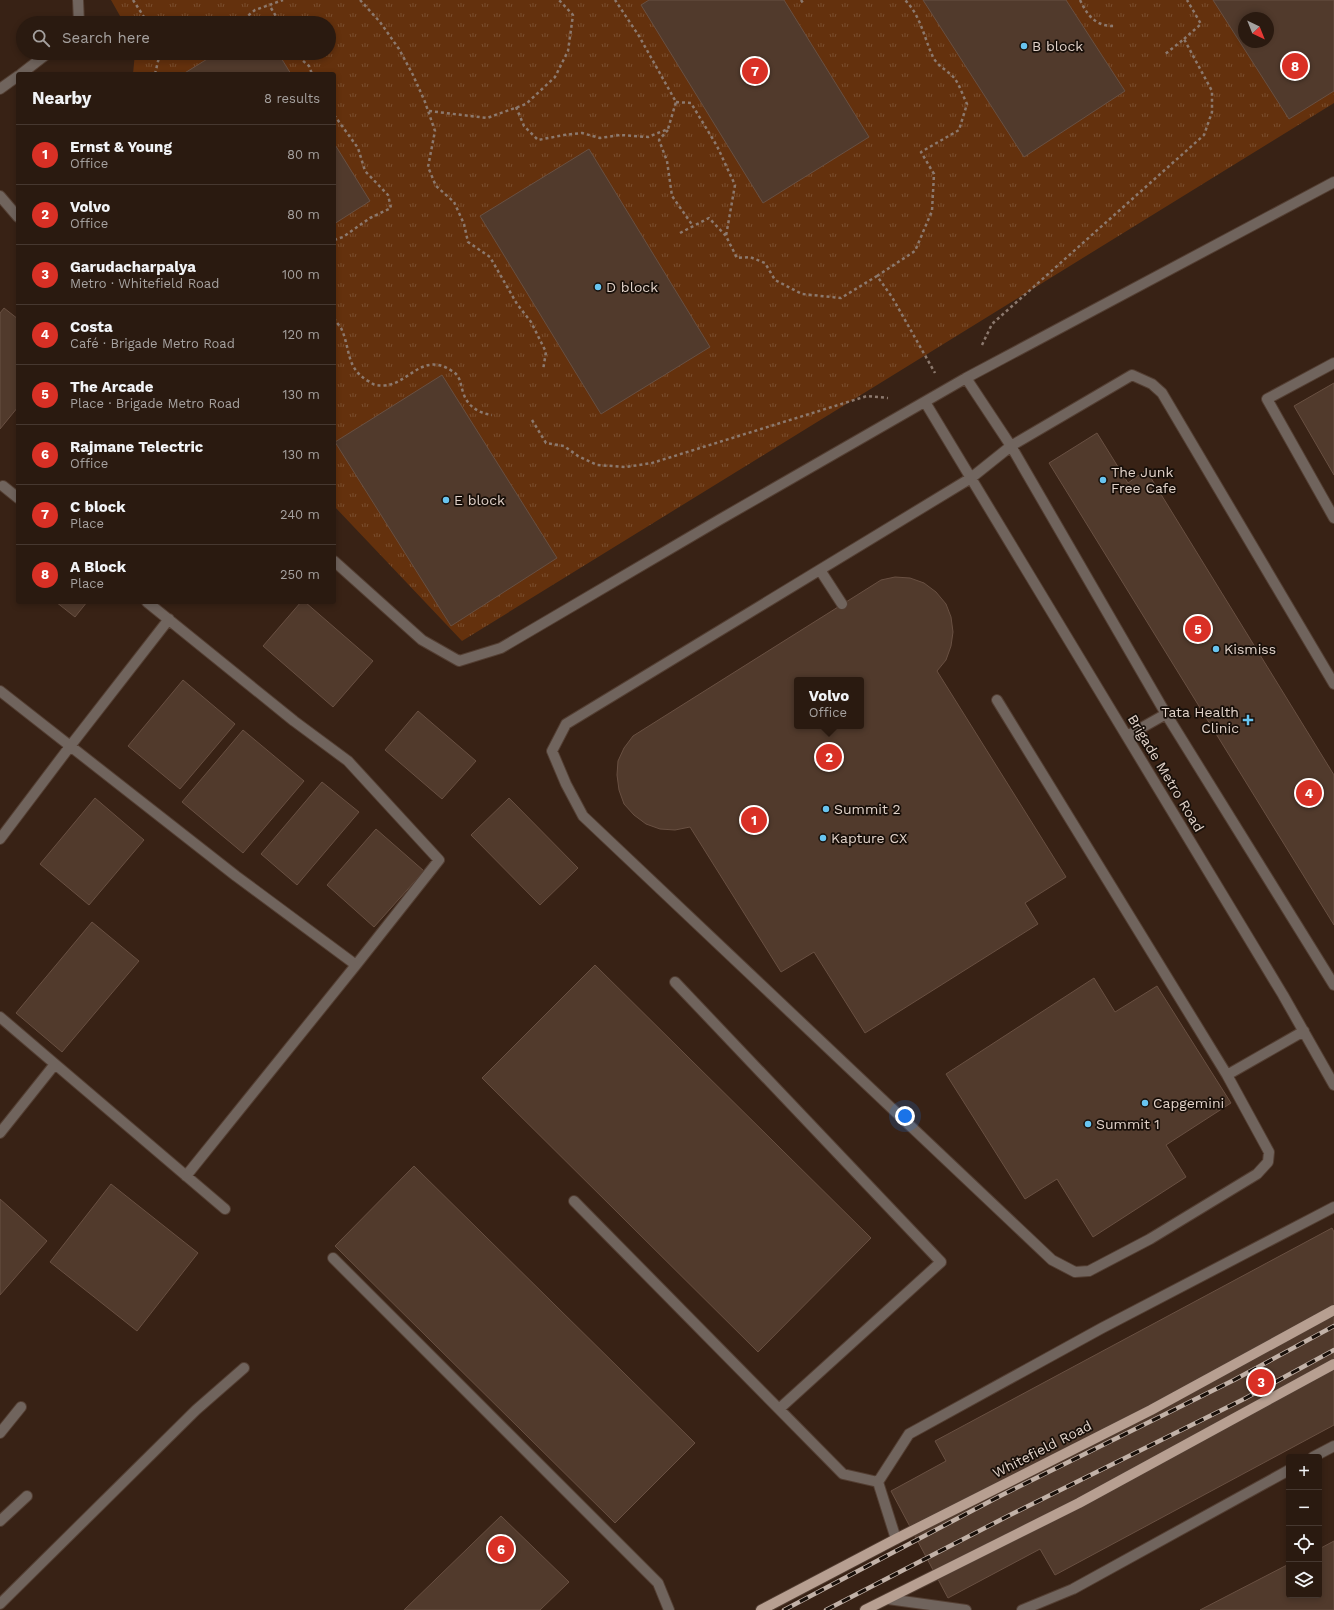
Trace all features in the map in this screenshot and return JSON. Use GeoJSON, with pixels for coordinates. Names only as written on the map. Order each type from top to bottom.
{"type":"FeatureCollection","features":[{"type":"Feature","properties":{"kind":"main road","name":"Whitefield Road"},"geometry":{"type":"LineString","coordinates":[[761,1610],[896,1539],[1150,1410],[1334,1310]]}},
{"type":"Feature","properties":{"kind":"main road"},"geometry":{"type":"LineString","coordinates":[[865,1610],[1079,1502],[1334,1364]]}},
{"type":"Feature","properties":{"kind":"street"},"geometry":{"type":"LineString","coordinates":[[78,0],[79,16]]}},
{"type":"Feature","properties":{"kind":"street"},"geometry":{"type":"LineString","coordinates":[[24,72],[39,60]]}},
{"type":"Feature","properties":{"kind":"street"},"geometry":{"type":"LineString","coordinates":[[0,89],[16,77]]}},
{"type":"Feature","properties":{"kind":"street"},"geometry":{"type":"LineString","coordinates":[[336,563],[422,640],[459,661],[501,648],[966,378],[1334,182]]}},
{"type":"Feature","properties":{"kind":"street"},"geometry":{"type":"LineString","coordinates":[[0,196],[16,215]]}},
{"type":"Feature","properties":{"kind":"street"},"geometry":{"type":"LineString","coordinates":[[1334,363],[1267,399],[1334,518]]}},
{"type":"Feature","properties":{"kind":"street"},"geometry":{"type":"LineString","coordinates":[[997,700],[1227,1075],[1268,1152],[1268,1162],[1257,1174],[1150,1239],[1089,1271],[1075,1272],[1052,1260],[583,816],[566,784],[552,751],[566,724],[971,478],[1011,446],[1132,375],[1152,384],[1162,393],[1170,405],[1334,684]]}},
{"type":"Feature","properties":{"kind":"street"},"geometry":{"type":"LineString","coordinates":[[966,378],[1011,446],[1166,714],[1334,985]]}},
{"type":"Feature","properties":{"kind":"street","name":"Brigade Metro Road"},"geometry":{"type":"LineString","coordinates":[[925,402],[1284,995],[1334,1085]]}},
{"type":"Feature","properties":{"kind":"street"},"geometry":{"type":"LineString","coordinates":[[1,487],[16,497]]}},
{"type":"Feature","properties":{"kind":"street"},"geometry":{"type":"LineString","coordinates":[[820,570],[842,604]]}},
{"type":"Feature","properties":{"kind":"street"},"geometry":{"type":"LineString","coordinates":[[149,604],[294,721],[348,761],[439,860],[186,1176]]}},
{"type":"Feature","properties":{"kind":"street"},"geometry":{"type":"LineString","coordinates":[[0,839],[71,745],[169,620]]}},
{"type":"Feature","properties":{"kind":"street"},"geometry":{"type":"LineString","coordinates":[[0,691],[71,745],[236,876],[356,965]]}},
{"type":"Feature","properties":{"kind":"street"},"geometry":{"type":"LineString","coordinates":[[1127,736],[1166,714]]}},
{"type":"Feature","properties":{"kind":"street"},"geometry":{"type":"LineString","coordinates":[[675,982],[941,1262],[779,1409]]}},
{"type":"Feature","properties":{"kind":"street"},"geometry":{"type":"LineString","coordinates":[[0,1017],[225,1208]]}},
{"type":"Feature","properties":{"kind":"street"},"geometry":{"type":"LineString","coordinates":[[1227,1075],[1304,1031]]}},
{"type":"Feature","properties":{"kind":"street"},"geometry":{"type":"LineString","coordinates":[[0,1133],[55,1064]]}},
{"type":"Feature","properties":{"kind":"street"},"geometry":{"type":"LineString","coordinates":[[574,1201],[843,1474],[878,1482]]}},
{"type":"Feature","properties":{"kind":"street"},"geometry":{"type":"LineString","coordinates":[[878,1482],[909,1434],[1102,1328],[1334,1207]]}},
{"type":"Feature","properties":{"kind":"street"},"geometry":{"type":"LineString","coordinates":[[333,1258],[658,1583],[669,1610]]}},
{"type":"Feature","properties":{"kind":"street"},"geometry":{"type":"LineString","coordinates":[[0,1604],[196,1410],[244,1368]]}},
{"type":"Feature","properties":{"kind":"street"},"geometry":{"type":"LineString","coordinates":[[0,1433],[21,1407]]}},
{"type":"Feature","properties":{"kind":"street"},"geometry":{"type":"LineString","coordinates":[[1318,1454],[1334,1446]]}},
{"type":"Feature","properties":{"kind":"street"},"geometry":{"type":"LineString","coordinates":[[1022,1610],[1073,1589],[1286,1472]]}},
{"type":"Feature","properties":{"kind":"street"},"geometry":{"type":"LineString","coordinates":[[878,1482],[896,1539]]}},
{"type":"Feature","properties":{"kind":"street"},"geometry":{"type":"LineString","coordinates":[[0,1521],[27,1496]]}},
{"type":"Feature","properties":{"kind":"street"},"geometry":{"type":"LineString","coordinates":[[888,1599],[941,1608],[966,1610]]}},
{"type":"Feature","properties":{"kind":"path"},"geometry":{"type":"LineString","coordinates":[[133,0],[143,16]]}},
{"type":"Feature","properties":{"kind":"path"},"geometry":{"type":"LineString","coordinates":[[248,16],[255,10],[283,0]]}},
{"type":"Feature","properties":{"kind":"path"},"geometry":{"type":"LineString","coordinates":[[360,0],[380,22],[399,49],[414,75],[435,131],[428,167],[436,186],[454,202],[464,224],[468,242],[490,257],[517,304],[532,322],[546,352],[543,370]]}},
{"type":"Feature","properties":{"kind":"path"},"geometry":{"type":"LineString","coordinates":[[428,111],[487,118],[526,104],[555,77],[568,51],[573,15],[559,0]]}},
{"type":"Feature","properties":{"kind":"path"},"geometry":{"type":"LineString","coordinates":[[615,0],[639,36],[676,102],[668,129],[659,140],[667,161],[672,196],[693,226]]}},
{"type":"Feature","properties":{"kind":"path"},"geometry":{"type":"LineString","coordinates":[[680,233],[709,218],[726,236],[737,258],[750,257],[765,263],[775,280],[802,294],[841,298],[916,251],[932,211],[934,174],[921,152],[959,130],[967,104],[954,78],[934,59],[917,17],[911,6],[905,0]]}},
{"type":"Feature","properties":{"kind":"path"},"geometry":{"type":"LineString","coordinates":[[1080,0],[1095,21],[1102,25],[1116,26]]}},
{"type":"Feature","properties":{"kind":"path"},"geometry":{"type":"LineString","coordinates":[[1164,56],[1201,24],[1187,0]]}},
{"type":"Feature","properties":{"kind":"path"},"geometry":{"type":"LineString","coordinates":[[271,8],[276,16]]}},
{"type":"Feature","properties":{"kind":"path"},"geometry":{"type":"LineString","coordinates":[[992,324],[1204,135],[1212,112],[1212,90],[1184,39]]}},
{"type":"Feature","properties":{"kind":"path"},"geometry":{"type":"LineString","coordinates":[[155,72],[158,60]]}},
{"type":"Feature","properties":{"kind":"path"},"geometry":{"type":"LineString","coordinates":[[304,60],[311,72]]}},
{"type":"Feature","properties":{"kind":"path"},"geometry":{"type":"LineString","coordinates":[[676,102],[691,103],[717,146],[735,185],[726,236]]}},
{"type":"Feature","properties":{"kind":"path"},"geometry":{"type":"LineString","coordinates":[[516,107],[524,126],[538,140],[582,133],[600,138],[620,135],[648,137],[668,129]]}},
{"type":"Feature","properties":{"kind":"path"},"geometry":{"type":"LineString","coordinates":[[336,118],[358,148],[365,171],[388,195],[391,208],[370,218],[343,237],[336,239]]}},
{"type":"Feature","properties":{"kind":"path"},"geometry":{"type":"LineString","coordinates":[[877,276],[892,297],[946,390]]}},
{"type":"Feature","properties":{"kind":"path"},"geometry":{"type":"LineString","coordinates":[[336,321],[341,328],[353,367],[363,378],[375,385],[394,384],[403,380],[419,368],[429,365],[437,365],[452,371],[458,376],[462,383],[462,390],[465,398],[470,405],[484,414],[492,415]]}},
{"type":"Feature","properties":{"kind":"path"},"geometry":{"type":"LineString","coordinates":[[532,420],[546,443],[564,446],[597,465],[626,467],[652,463],[867,396],[925,402]]}},
{"type":"Feature","properties":{"kind":"green space"},"geometry":{"type":"Polygon","coordinates":[[[111,0],[1334,0],[1334,103],[462,641],[336,508],[336,72],[133,72],[134,60],[336,60],[336,16],[120,16],[111,0]]]}},
{"type":"Feature","properties":{"kind":"building"},"geometry":{"type":"Polygon","coordinates":[[[649,0],[784,0],[869,137],[763,203],[641,5],[649,0]]]}},
{"type":"Feature","properties":{"kind":"building","name":"B block"},"geometry":{"type":"Polygon","coordinates":[[[923,0],[1066,0],[1125,91],[1024,157],[923,0]]]}},
{"type":"Feature","properties":{"kind":"building"},"geometry":{"type":"Polygon","coordinates":[[[1213,0],[1334,0],[1334,91],[1289,119],[1244,48],[1274,48],[1274,12],[1238,12],[1238,39],[1213,0]]]}},
{"type":"Feature","properties":{"kind":"building"},"geometry":{"type":"Polygon","coordinates":[[[206,60],[282,60],[290,72],[186,72],[206,60]]]}},
{"type":"Feature","properties":{"kind":"building"},"geometry":{"type":"Polygon","coordinates":[[[336,146],[370,201],[336,223],[336,146]]]}},
{"type":"Feature","properties":{"kind":"building","name":"D block"},"geometry":{"type":"Polygon","coordinates":[[[589,149],[710,347],[601,414],[480,216],[589,149]]]}},
{"type":"Feature","properties":{"kind":"building"},"geometry":{"type":"Polygon","coordinates":[[[4,308],[16,317],[16,409],[0,429],[0,313],[4,308]]]}},
{"type":"Feature","properties":{"kind":"building","name":"E block"},"geometry":{"type":"Polygon","coordinates":[[[442,375],[557,558],[451,626],[336,441],[442,375]]]}},
{"type":"Feature","properties":{"kind":"building"},"geometry":{"type":"Polygon","coordinates":[[[1334,383],[1334,475],[1294,406],[1334,383]]]}},
{"type":"Feature","properties":{"kind":"building"},"geometry":{"type":"Polygon","coordinates":[[[1097,433],[1128,483],[1146,470],[1334,775],[1334,925],[1049,463],[1097,433]]]}},
{"type":"Feature","properties":{"kind":"building","name":"Summit 2"},"geometry":{"type":"Polygon","coordinates":[[[895,577],[910,578],[924,583],[936,592],[946,604],[951,617],[953,632],[951,646],[946,660],[937,671],[1066,877],[1025,903],[1038,924],[865,1033],[814,952],[781,972],[690,827],[675,830],[660,829],[646,824],[634,815],[624,804],[619,790],[617,775],[618,761],[624,748],[633,736],[881,580],[895,577]]]}},
{"type":"Feature","properties":{"kind":"building"},"geometry":{"type":"Polygon","coordinates":[[[59,604],[85,604],[75,617],[59,604]]]}},
{"type":"Feature","properties":{"kind":"building"},"geometry":{"type":"Polygon","coordinates":[[[299,604],[307,604],[373,661],[333,707],[263,646],[299,604]]]}},
{"type":"Feature","properties":{"kind":"building"},"geometry":{"type":"Polygon","coordinates":[[[183,680],[235,724],[180,789],[128,746],[183,680]]]}},
{"type":"Feature","properties":{"kind":"building"},"geometry":{"type":"Polygon","coordinates":[[[418,711],[476,761],[442,799],[385,750],[418,711]]]}},
{"type":"Feature","properties":{"kind":"building"},"geometry":{"type":"Polygon","coordinates":[[[243,730],[304,781],[243,853],[182,802],[243,730]]]}},
{"type":"Feature","properties":{"kind":"building"},"geometry":{"type":"Polygon","coordinates":[[[322,782],[359,812],[297,885],[261,854],[322,782]]]}},
{"type":"Feature","properties":{"kind":"building"},"geometry":{"type":"Polygon","coordinates":[[[95,798],[144,840],[89,905],[40,864],[95,798]]]}},
{"type":"Feature","properties":{"kind":"building"},"geometry":{"type":"Polygon","coordinates":[[[509,798],[578,868],[540,905],[471,835],[509,798]]]}},
{"type":"Feature","properties":{"kind":"building"},"geometry":{"type":"Polygon","coordinates":[[[376,829],[424,871],[374,927],[327,885],[376,829]]]}},
{"type":"Feature","properties":{"kind":"building"},"geometry":{"type":"Polygon","coordinates":[[[92,922],[139,961],[62,1052],[16,1013],[92,922]]]}},
{"type":"Feature","properties":{"kind":"building"},"geometry":{"type":"Polygon","coordinates":[[[595,965],[871,1238],[758,1352],[482,1078],[595,965]]]}},
{"type":"Feature","properties":{"kind":"building","name":"Summit 1"},"geometry":{"type":"Polygon","coordinates":[[[1094,978],[1115,1012],[1157,986],[1231,1103],[1166,1145],[1186,1177],[1093,1237],[1057,1179],[1025,1199],[946,1074],[1094,978]]]}},
{"type":"Feature","properties":{"kind":"building"},"geometry":{"type":"Polygon","coordinates":[[[414,1166],[695,1443],[615,1523],[335,1246],[414,1166]]]}},
{"type":"Feature","properties":{"kind":"building"},"geometry":{"type":"Polygon","coordinates":[[[111,1184],[198,1253],[137,1331],[50,1262],[111,1184]]]}},
{"type":"Feature","properties":{"kind":"building"},"geometry":{"type":"Polygon","coordinates":[[[0,1199],[47,1241],[0,1295],[0,1199]]]}},
{"type":"Feature","properties":{"kind":"building"},"geometry":{"type":"Polygon","coordinates":[[[1332,1228],[1334,1232],[1334,1425],[1055,1575],[1040,1549],[948,1598],[891,1491],[946,1461],[935,1441],[1332,1228]]]}},
{"type":"Feature","properties":{"kind":"building"},"geometry":{"type":"Polygon","coordinates":[[[501,1516],[569,1582],[540,1610],[404,1610],[501,1516]]]}},
{"type":"Feature","properties":{"kind":"building"},"geometry":{"type":"Polygon","coordinates":[[[1334,1541],[1334,1610],[1200,1610],[1286,1566],[1286,1598],[1322,1598],[1322,1547],[1334,1541]]]}},
{"type":"Feature","properties":{"kind":"railway"},"geometry":{"type":"LineString","coordinates":[[784,1610],[1000,1496],[1234,1380],[1334,1326]]}},
{"type":"Feature","properties":{"kind":"railway"},"geometry":{"type":"LineString","coordinates":[[826,1610],[1010,1515],[1244,1399],[1334,1350]]}},
{"type":"Feature","properties":{"kind":"place","name":"B block"},"geometry":{"type":"Point","coordinates":[1024,46]}},
{"type":"Feature","properties":{"kind":"place","name":"A Block"},"geometry":{"type":"Point","coordinates":[1295,66]}},
{"type":"Feature","properties":{"kind":"place","name":"C block"},"geometry":{"type":"Point","coordinates":[755,71]}},
{"type":"Feature","properties":{"kind":"place","name":"D block"},"geometry":{"type":"Point","coordinates":[598,287]}},
{"type":"Feature","properties":{"kind":"place","name":"The Junk Free Cafe"},"geometry":{"type":"Point","coordinates":[1103,480]}},
{"type":"Feature","properties":{"kind":"place","name":"E block"},"geometry":{"type":"Point","coordinates":[446,500]}},
{"type":"Feature","properties":{"kind":"place","name":"The Arcade"},"geometry":{"type":"Point","coordinates":[1198,629]}},
{"type":"Feature","properties":{"kind":"place","name":"Kismiss"},"geometry":{"type":"Point","coordinates":[1216,649]}},
{"type":"Feature","properties":{"kind":"place","name":"Tata Health Clinic"},"geometry":{"type":"Point","coordinates":[1248,720]}},
{"type":"Feature","properties":{"kind":"place","name":"Volvo"},"geometry":{"type":"Point","coordinates":[829,757]}},
{"type":"Feature","properties":{"kind":"place","name":"Costa"},"geometry":{"type":"Point","coordinates":[1309,793]}},
{"type":"Feature","properties":{"kind":"place","name":"Summit 2"},"geometry":{"type":"Point","coordinates":[826,809]}},
{"type":"Feature","properties":{"kind":"place","name":"Ernst & Young"},"geometry":{"type":"Point","coordinates":[754,820]}},
{"type":"Feature","properties":{"kind":"place","name":"Kapture CX"},"geometry":{"type":"Point","coordinates":[823,838]}},
{"type":"Feature","properties":{"kind":"place","name":"Capgemini"},"geometry":{"type":"Point","coordinates":[1145,1103]}},
{"type":"Feature","properties":{"kind":"place","name":"Summit 1"},"geometry":{"type":"Point","coordinates":[1088,1124]}},
{"type":"Feature","properties":{"kind":"place","name":"Garudacharpalya"},"geometry":{"type":"Point","coordinates":[1261,1382]}},
{"type":"Feature","properties":{"kind":"place","name":"Rajmane Telectric"},"geometry":{"type":"Point","coordinates":[501,1549]}}]}
